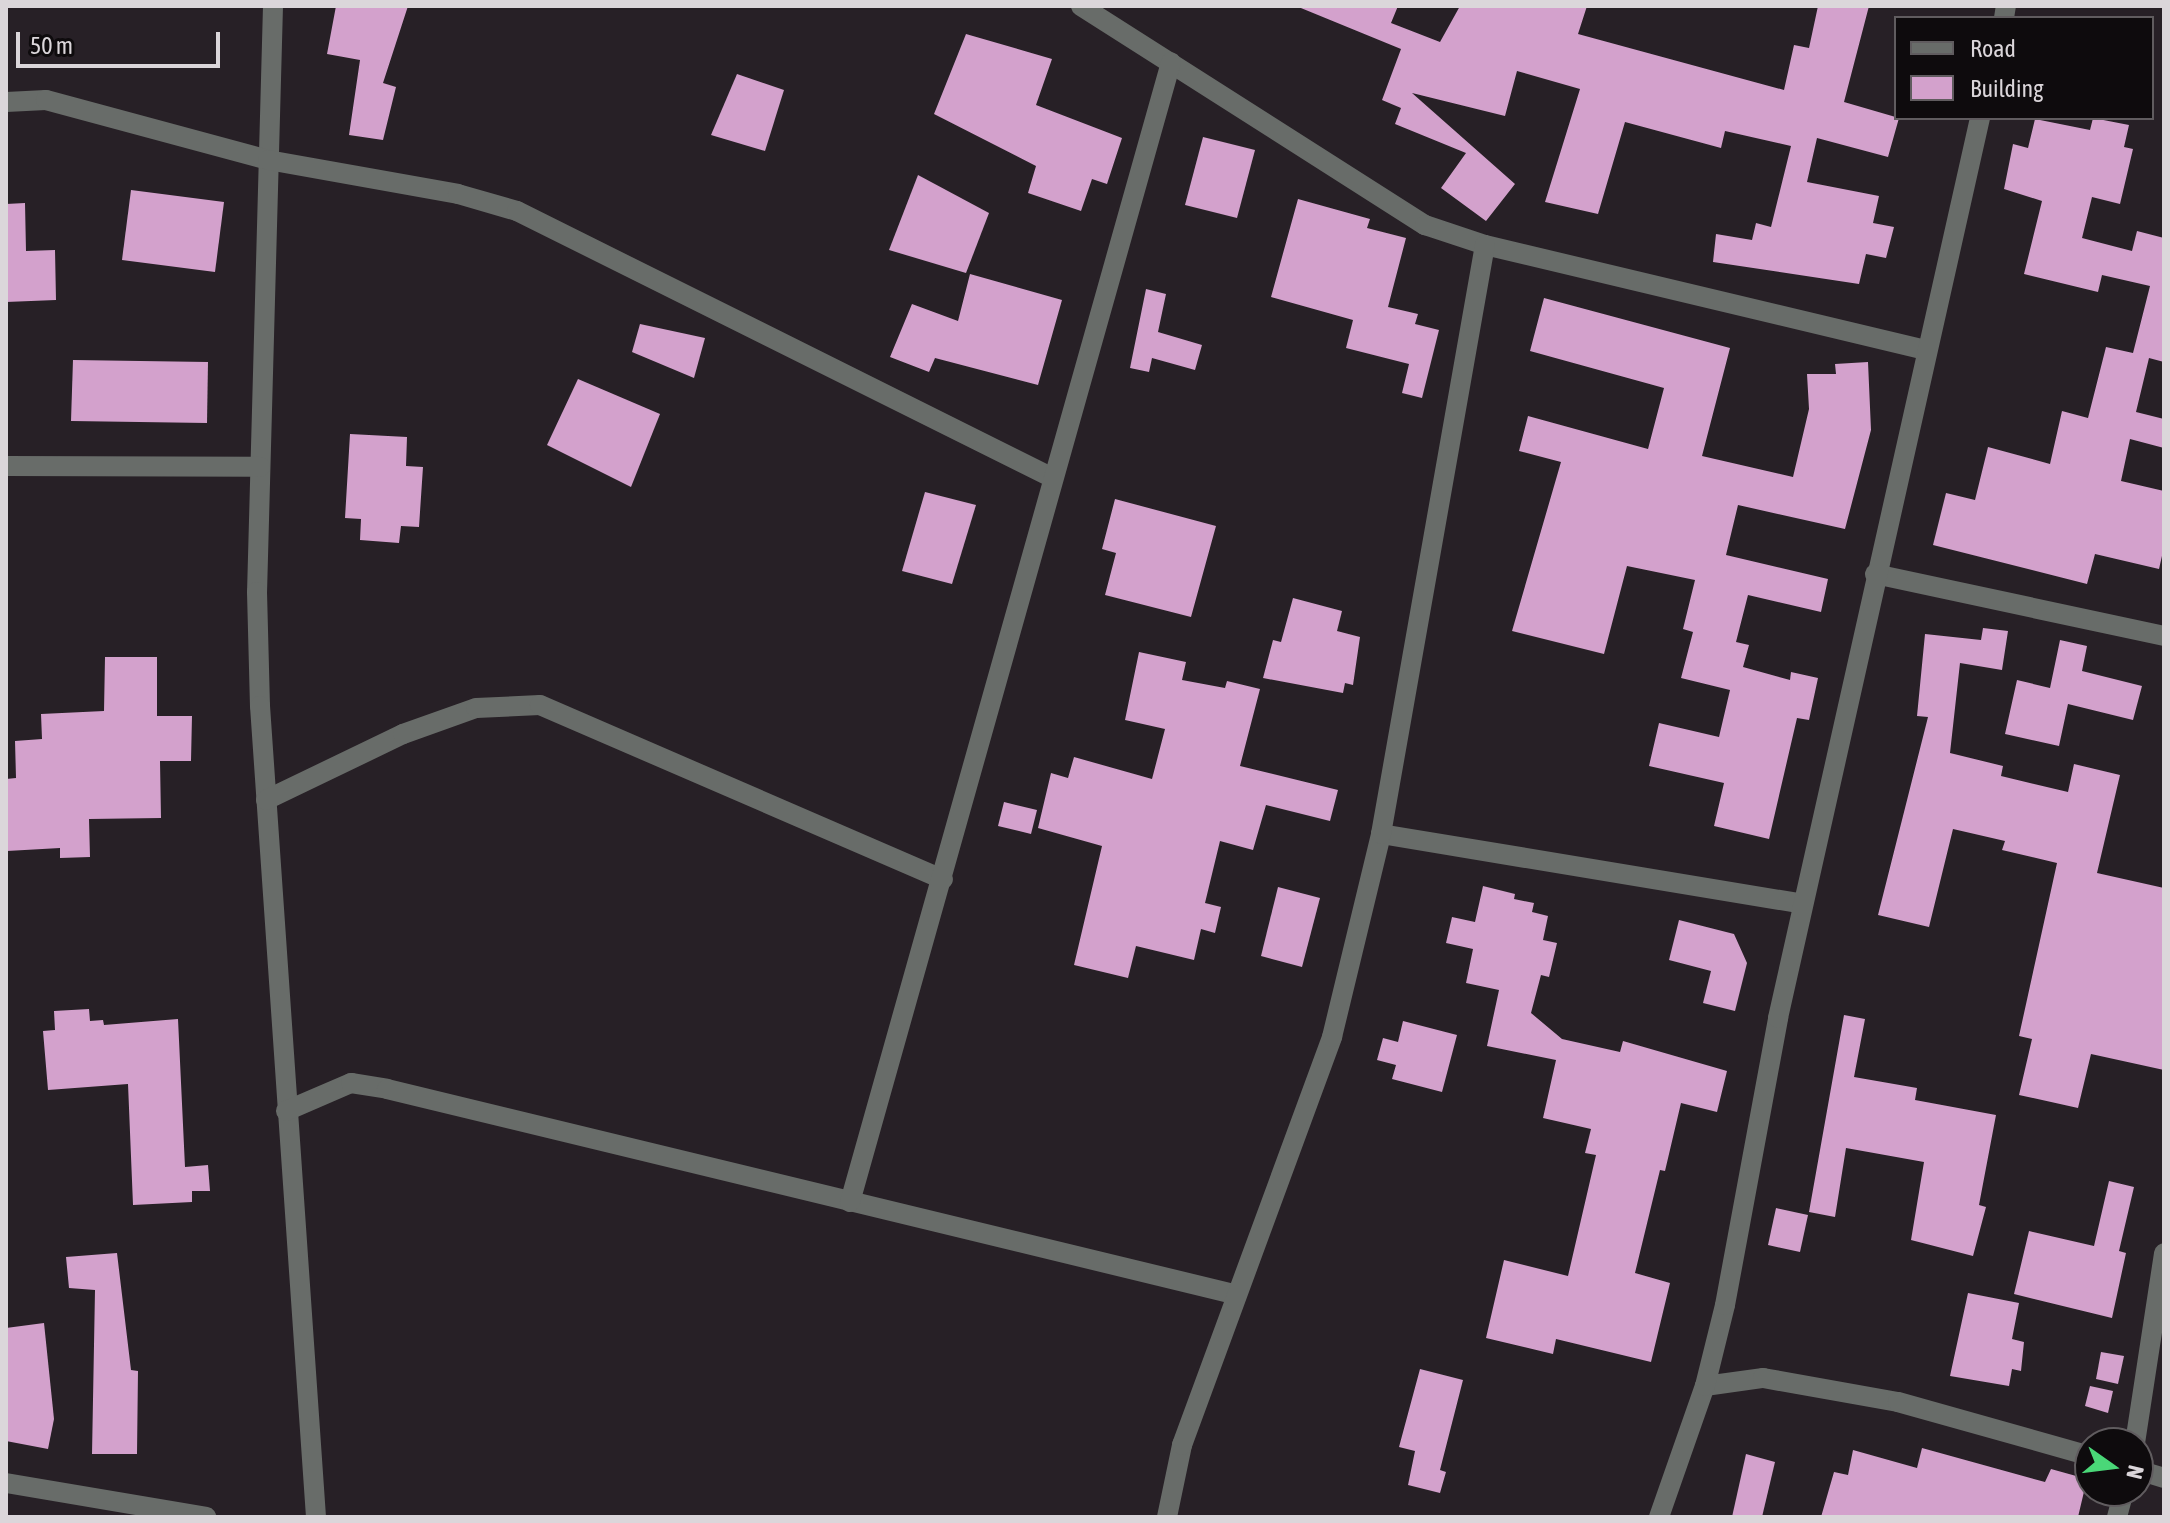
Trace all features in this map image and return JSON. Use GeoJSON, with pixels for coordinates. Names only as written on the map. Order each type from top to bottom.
{"type":"FeatureCollection","features":[{"type":"Feature","properties":{"kind":"street"},"geometry":{"type":"LineString","coordinates":[[273,6],[258,607],[266,800],[316,1517]]}},
{"type":"Feature","properties":{"kind":"street"},"geometry":{"type":"LineString","coordinates":[[1081,6],[1373,195],[1425,225],[1485,245],[1927,350]]}},
{"type":"Feature","properties":{"kind":"street"},"geometry":{"type":"LineString","coordinates":[[850,1202],[943,879],[989,693],[1171,62]]}},
{"type":"Feature","properties":{"kind":"street"},"geometry":{"type":"LineString","coordinates":[[6,102],[46,100],[268,160],[458,194],[517,211],[1053,478]]}},
{"type":"Feature","properties":{"kind":"street"},"geometry":{"type":"LineString","coordinates":[[1659,1517],[1705,1386],[1802,904],[1980,120]]}},
{"type":"Feature","properties":{"kind":"street"},"geometry":{"type":"LineString","coordinates":[[1167,1517],[1182,1445],[1234,1294],[1332,1037],[1381,834],[1485,245]]}},
{"type":"Feature","properties":{"kind":"street"},"geometry":{"type":"LineString","coordinates":[[6,466],[260,467]]}},
{"type":"Feature","properties":{"kind":"street"},"geometry":{"type":"LineString","coordinates":[[1875,574],[2164,636]]}},
{"type":"Feature","properties":{"kind":"street"},"geometry":{"type":"LineString","coordinates":[[266,800],[403,734],[476,708],[540,705],[943,879]]}},
{"type":"Feature","properties":{"kind":"street"},"geometry":{"type":"LineString","coordinates":[[1381,834],[1802,904]]}},
{"type":"Feature","properties":{"kind":"street"},"geometry":{"type":"LineString","coordinates":[[286,1111],[351,1083],[1234,1294]]}},
{"type":"Feature","properties":{"kind":"street"},"geometry":{"type":"LineString","coordinates":[[2137,1427],[2164,1253]]}},
{"type":"Feature","properties":{"kind":"street"},"geometry":{"type":"LineString","coordinates":[[1705,1386],[1763,1378],[1868,1397],[2074,1452]]}},
{"type":"Feature","properties":{"kind":"street"},"geometry":{"type":"LineString","coordinates":[[6,1483],[206,1517]]}},
{"type":"Feature","properties":{"kind":"building"},"geometry":{"type":"Polygon","coordinates":[[[336,6],[408,6],[383,83],[396,87],[383,140],[349,135],[360,60],[327,54],[336,6]]]}},
{"type":"Feature","properties":{"kind":"building"},"geometry":{"type":"Polygon","coordinates":[[[1296,6],[1398,6],[1391,23],[1440,42],[1460,6],[1587,6],[1578,34],[1784,90],[1794,45],[1809,48],[1818,6],[1869,6],[1844,102],[1898,120],[1888,157],[1817,138],[1807,182],[1879,196],[1873,223],[1894,227],[1886,258],[1866,254],[1859,284],[1713,262],[1716,234],[1752,240],[1756,223],[1771,227],[1791,146],[1725,131],[1721,148],[1625,122],[1598,214],[1545,202],[1580,89],[1517,71],[1505,116],[1412,93],[1515,184],[1486,221],[1441,188],[1466,153],[1395,124],[1401,108],[1382,100],[1401,49],[1296,6]]]}},
{"type":"Feature","properties":{"kind":"building"},"geometry":{"type":"Polygon","coordinates":[[[966,34],[1052,59],[1036,105],[1122,138],[1107,184],[1092,179],[1081,211],[1028,193],[1036,166],[934,114],[966,34]]]}},
{"type":"Feature","properties":{"kind":"building"},"geometry":{"type":"Polygon","coordinates":[[[737,74],[784,90],[765,151],[711,135],[737,74]]]}},
{"type":"Feature","properties":{"kind":"building"},"geometry":{"type":"Polygon","coordinates":[[[2035,120],[2090,130],[2092,120],[2129,125],[2124,147],[2133,149],[2120,204],[2092,197],[2082,238],[2132,251],[2137,231],[2164,238],[2164,362],[2149,358],[2136,412],[2164,419],[2164,448],[2130,439],[2121,481],[2164,491],[2164,547],[2159,569],[2095,554],[2087,584],[1933,545],[1946,493],[1975,500],[1988,447],[2050,464],[2062,411],[2088,418],[2106,347],[2133,353],[2150,286],[2102,275],[2098,292],[2024,274],[2042,201],[2004,189],[2013,144],[2028,148],[2035,120]]]}},
{"type":"Feature","properties":{"kind":"building"},"geometry":{"type":"Polygon","coordinates":[[[1203,137],[1255,150],[1237,218],[1185,205],[1203,137]]]}},
{"type":"Feature","properties":{"kind":"building"},"geometry":{"type":"Polygon","coordinates":[[[918,175],[989,213],[966,273],[889,250],[918,175]]]}},
{"type":"Feature","properties":{"kind":"building"},"geometry":{"type":"Polygon","coordinates":[[[131,190],[224,202],[215,272],[122,260],[131,190]]]}},
{"type":"Feature","properties":{"kind":"building"},"geometry":{"type":"Polygon","coordinates":[[[1298,199],[1370,219],[1367,228],[1406,238],[1388,307],[1418,314],[1415,324],[1439,330],[1422,398],[1402,393],[1409,364],[1346,348],[1353,320],[1271,297],[1298,199]]]}},
{"type":"Feature","properties":{"kind":"building"},"geometry":{"type":"Polygon","coordinates":[[[25,203],[26,251],[55,250],[56,300],[6,302],[6,204],[25,203]]]}},
{"type":"Feature","properties":{"kind":"building"},"geometry":{"type":"Polygon","coordinates":[[[970,274],[1062,300],[1038,385],[935,358],[929,372],[890,357],[912,304],[958,321],[970,274]]]}},
{"type":"Feature","properties":{"kind":"building"},"geometry":{"type":"Polygon","coordinates":[[[1146,289],[1166,294],[1158,332],[1202,345],[1195,370],[1152,358],[1149,372],[1130,368],[1146,289]]]}},
{"type":"Feature","properties":{"kind":"building"},"geometry":{"type":"Polygon","coordinates":[[[1544,298],[1730,348],[1702,456],[1793,477],[1809,409],[1807,374],[1836,374],[1835,364],[1868,362],[1871,430],[1845,529],[1738,505],[1726,555],[1828,579],[1821,612],[1748,595],[1736,642],[1749,645],[1743,667],[1790,680],[1791,672],[1818,678],[1809,720],[1797,718],[1769,839],[1714,826],[1724,783],[1649,766],[1659,723],[1719,737],[1730,690],[1681,678],[1693,632],[1683,629],[1695,580],[1627,566],[1604,654],[1512,631],[1561,462],[1519,451],[1528,416],[1648,449],[1664,388],[1530,351],[1544,298]]]}},
{"type":"Feature","properties":{"kind":"building"},"geometry":{"type":"Polygon","coordinates":[[[640,324],[705,338],[694,378],[632,352],[640,324]]]}},
{"type":"Feature","properties":{"kind":"building"},"geometry":{"type":"Polygon","coordinates":[[[73,360],[208,362],[207,423],[71,421],[73,360]]]}},
{"type":"Feature","properties":{"kind":"building"},"geometry":{"type":"Polygon","coordinates":[[[578,379],[660,414],[631,487],[547,445],[578,379]]]}},
{"type":"Feature","properties":{"kind":"building"},"geometry":{"type":"Polygon","coordinates":[[[350,434],[407,437],[406,466],[423,467],[419,527],[401,526],[399,543],[360,540],[361,519],[345,518],[350,434]]]}},
{"type":"Feature","properties":{"kind":"building"},"geometry":{"type":"Polygon","coordinates":[[[925,492],[976,505],[952,584],[902,571],[925,492]]]}},
{"type":"Feature","properties":{"kind":"building"},"geometry":{"type":"Polygon","coordinates":[[[1115,499],[1216,526],[1191,617],[1105,595],[1116,553],[1102,549],[1115,499]]]}},
{"type":"Feature","properties":{"kind":"building"},"geometry":{"type":"Polygon","coordinates":[[[1293,598],[1342,611],[1337,631],[1360,637],[1353,685],[1345,683],[1343,693],[1263,678],[1273,640],[1281,642],[1293,598]]]}},
{"type":"Feature","properties":{"kind":"building"},"geometry":{"type":"Polygon","coordinates":[[[1983,628],[2008,631],[2002,670],[1960,663],[1950,753],[2003,766],[2001,776],[2068,792],[2074,764],[2120,775],[2097,873],[2164,888],[2164,1070],[2091,1054],[2078,1108],[2019,1095],[2032,1039],[2019,1036],[2057,863],[2002,850],[2005,841],[1953,829],[1929,927],[1878,915],[1928,717],[1917,716],[1925,634],[1981,640],[1983,628]]]}},
{"type":"Feature","properties":{"kind":"building"},"geometry":{"type":"Polygon","coordinates":[[[2060,640],[2087,646],[2082,671],[2142,686],[2133,720],[2068,704],[2059,746],[2005,734],[2017,680],[2050,688],[2060,640]]]}},
{"type":"Feature","properties":{"kind":"building"},"geometry":{"type":"Polygon","coordinates":[[[1139,652],[1186,662],[1182,680],[1225,688],[1227,681],[1260,689],[1240,766],[1338,790],[1330,821],[1266,805],[1253,850],[1220,841],[1205,903],[1221,907],[1215,933],[1201,929],[1194,960],[1136,946],[1128,978],[1074,965],[1102,846],[1038,828],[1051,773],[1068,778],[1074,757],[1152,779],[1165,729],[1125,720],[1139,652]]]}},
{"type":"Feature","properties":{"kind":"building"},"geometry":{"type":"Polygon","coordinates":[[[105,657],[157,657],[157,716],[192,716],[191,761],[160,761],[161,818],[89,819],[90,857],[60,858],[60,848],[7,851],[6,779],[16,778],[15,741],[42,739],[41,714],[104,711],[105,657]]]}},
{"type":"Feature","properties":{"kind":"building"},"geometry":{"type":"Polygon","coordinates":[[[1004,802],[1037,810],[1031,834],[998,826],[1004,802]]]}},
{"type":"Feature","properties":{"kind":"building"},"geometry":{"type":"Polygon","coordinates":[[[1483,886],[1515,894],[1514,899],[1534,903],[1532,912],[1548,916],[1543,940],[1557,943],[1549,977],[1541,975],[1531,1013],[1562,1039],[1620,1052],[1623,1041],[1727,1071],[1717,1112],[1681,1103],[1665,1171],[1660,1170],[1635,1273],[1670,1283],[1651,1362],[1556,1339],[1553,1354],[1486,1338],[1504,1260],[1568,1276],[1596,1155],[1585,1153],[1591,1129],[1543,1118],[1556,1060],[1487,1046],[1499,990],[1466,983],[1473,949],[1446,943],[1452,917],[1475,922],[1483,886]]]}},
{"type":"Feature","properties":{"kind":"building"},"geometry":{"type":"Polygon","coordinates":[[[1278,887],[1320,898],[1302,967],[1261,956],[1278,887]]]}},
{"type":"Feature","properties":{"kind":"building"},"geometry":{"type":"Polygon","coordinates":[[[1679,920],[1734,934],[1747,963],[1735,1011],[1703,1003],[1711,971],[1669,960],[1679,920]]]}},
{"type":"Feature","properties":{"kind":"building"},"geometry":{"type":"Polygon","coordinates":[[[89,1009],[90,1021],[103,1020],[104,1025],[178,1019],[185,1167],[208,1165],[210,1191],[192,1191],[192,1202],[133,1205],[128,1084],[48,1090],[43,1031],[55,1030],[54,1011],[89,1009]]]}},
{"type":"Feature","properties":{"kind":"building"},"geometry":{"type":"Polygon","coordinates":[[[1844,1015],[1865,1019],[1854,1077],[1917,1088],[1915,1100],[1996,1115],[1979,1205],[1986,1207],[1973,1256],[1911,1240],[1924,1162],[1846,1148],[1835,1217],[1809,1212],[1844,1015]]]}},
{"type":"Feature","properties":{"kind":"building"},"geometry":{"type":"Polygon","coordinates":[[[1403,1021],[1457,1035],[1442,1092],[1392,1079],[1396,1065],[1377,1060],[1383,1038],[1398,1042],[1403,1021]]]}},
{"type":"Feature","properties":{"kind":"building"},"geometry":{"type":"Polygon","coordinates":[[[2109,1181],[2134,1187],[2119,1251],[2126,1253],[2112,1318],[2014,1294],[2029,1231],[2094,1246],[2109,1181]]]}},
{"type":"Feature","properties":{"kind":"building"},"geometry":{"type":"Polygon","coordinates":[[[1776,1208],[1808,1215],[1800,1252],[1768,1245],[1776,1208]]]}},
{"type":"Feature","properties":{"kind":"building"},"geometry":{"type":"Polygon","coordinates":[[[117,1253],[131,1370],[138,1371],[137,1454],[92,1454],[95,1290],[69,1288],[66,1257],[117,1253]]]}},
{"type":"Feature","properties":{"kind":"building"},"geometry":{"type":"Polygon","coordinates":[[[1968,1293],[2019,1303],[2012,1339],[2024,1342],[2021,1371],[2012,1369],[2009,1386],[1950,1376],[1968,1293]]]}},
{"type":"Feature","properties":{"kind":"building"},"geometry":{"type":"Polygon","coordinates":[[[44,1323],[54,1419],[48,1449],[6,1441],[6,1328],[44,1323]]]}},
{"type":"Feature","properties":{"kind":"building"},"geometry":{"type":"Polygon","coordinates":[[[2101,1352],[2124,1356],[2118,1384],[2096,1379],[2101,1352]]]}},
{"type":"Feature","properties":{"kind":"building"},"geometry":{"type":"Polygon","coordinates":[[[1420,1369],[1463,1380],[1440,1470],[1446,1472],[1440,1493],[1408,1485],[1415,1451],[1399,1447],[1420,1369]]]}},
{"type":"Feature","properties":{"kind":"building"},"geometry":{"type":"Polygon","coordinates":[[[2090,1386],[2113,1391],[2108,1413],[2085,1406],[2090,1386]]]}},
{"type":"Feature","properties":{"kind":"building"},"geometry":{"type":"Polygon","coordinates":[[[1922,1448],[2045,1482],[2051,1469],[2074,1475],[2074,1507],[2080,1507],[2078,1517],[1821,1517],[1834,1472],[1848,1475],[1853,1450],[1917,1468],[1922,1448]]]}},
{"type":"Feature","properties":{"kind":"building"},"geometry":{"type":"Polygon","coordinates":[[[1746,1454],[1775,1462],[1762,1517],[1732,1517],[1746,1454]]]}}]}
